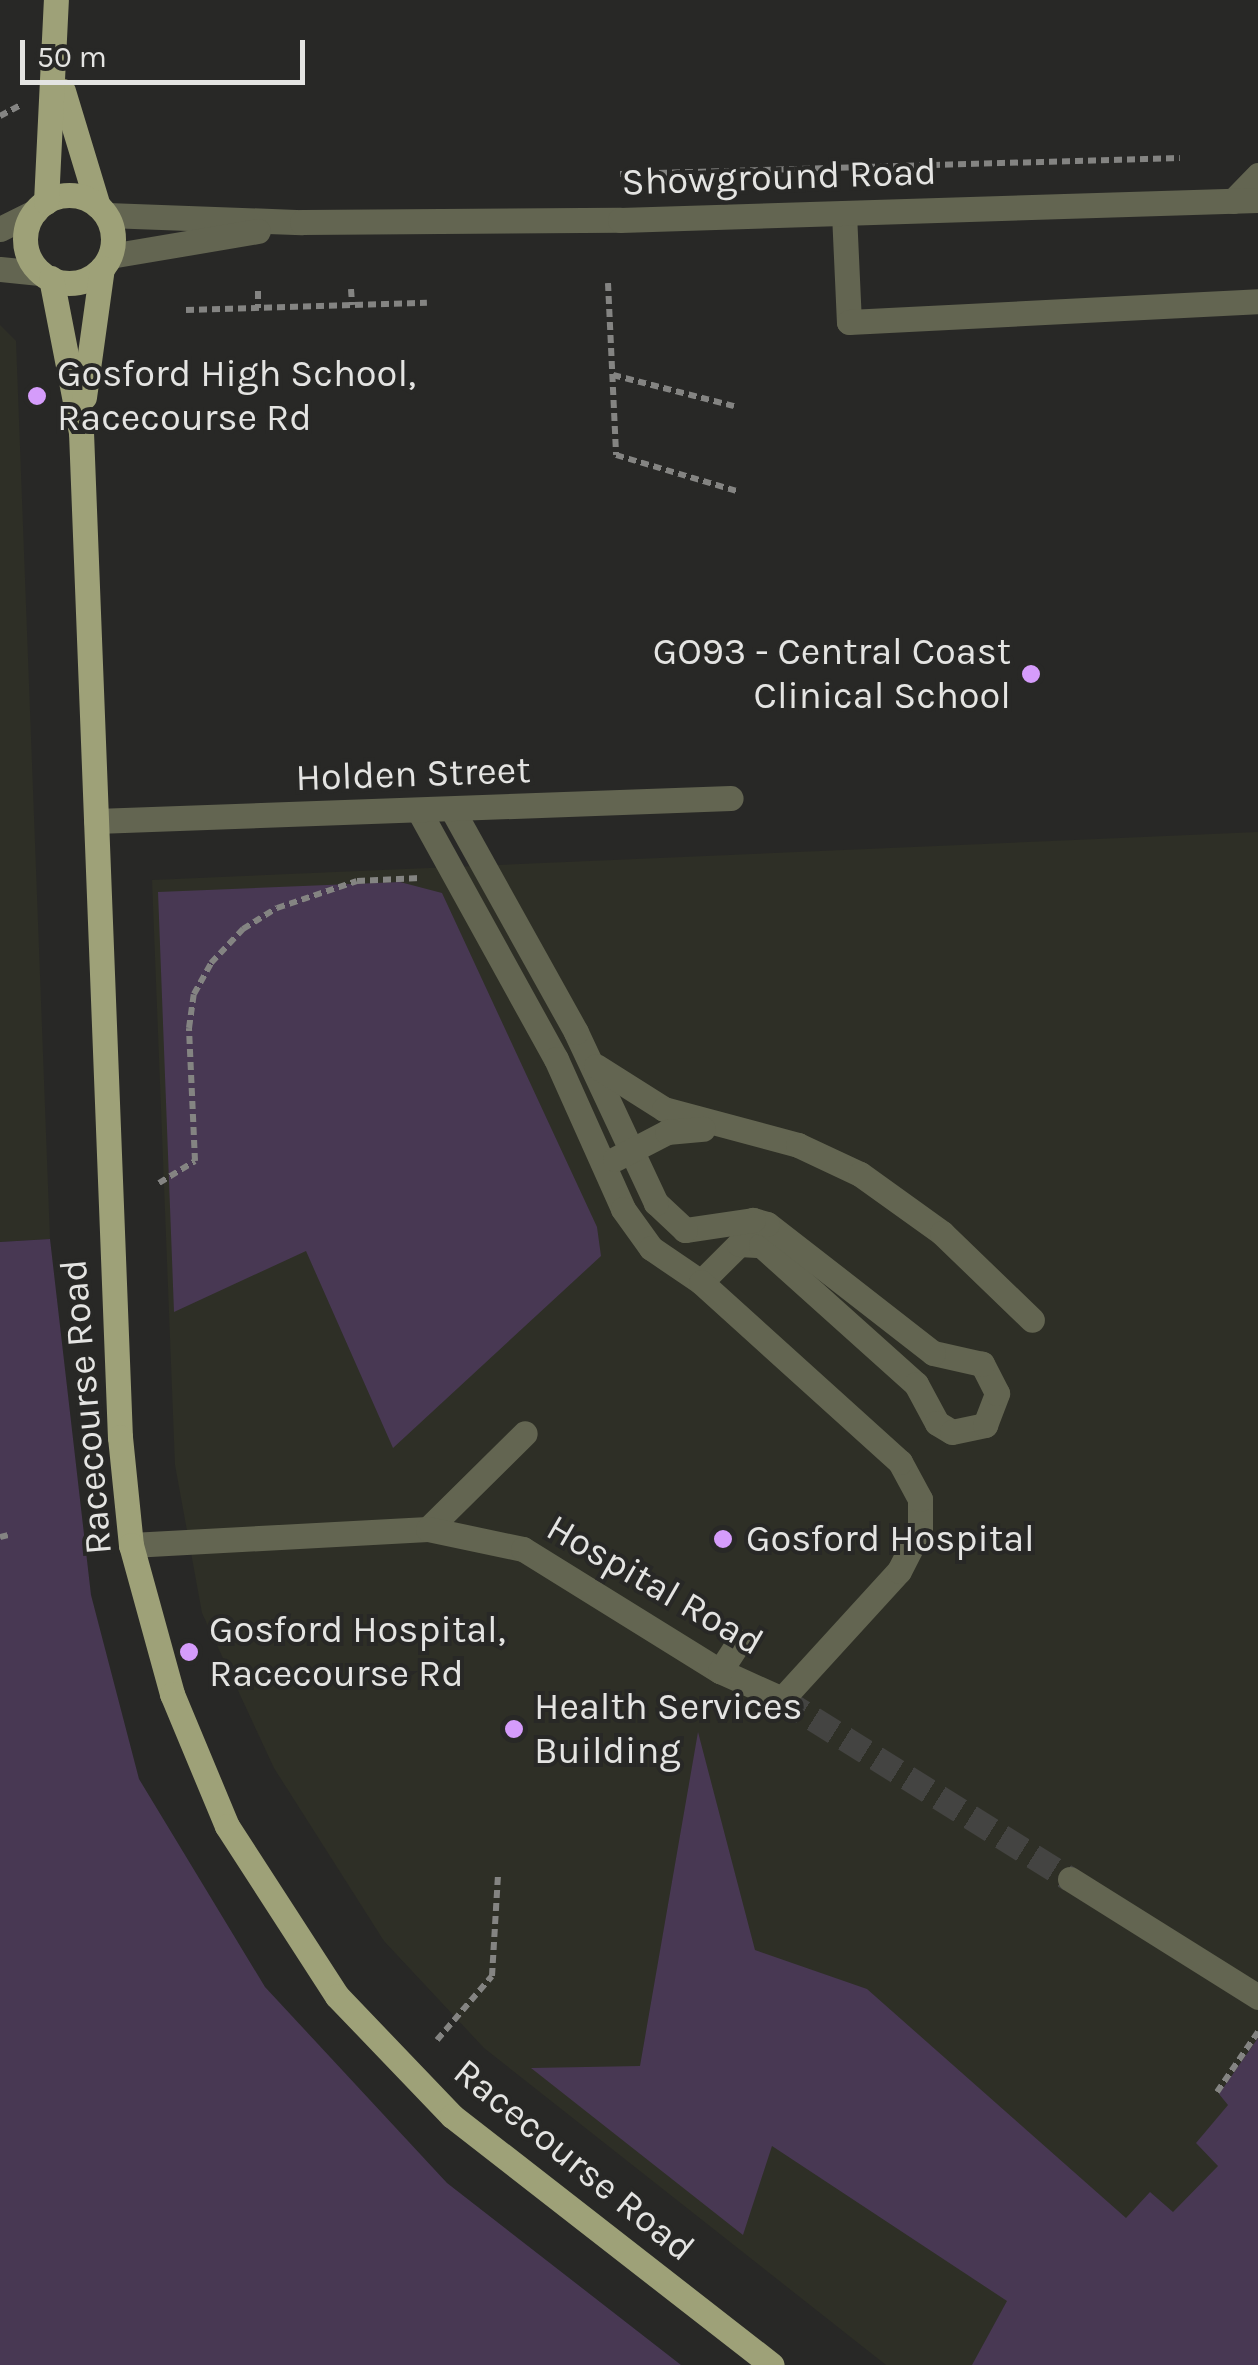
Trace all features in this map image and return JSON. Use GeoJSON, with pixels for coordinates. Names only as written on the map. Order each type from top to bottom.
{"type":"FeatureCollection","features":[{"type":"Feature","properties":{"kind":"main road"},"geometry":{"type":"LineString","coordinates":[[56,0],[58,66],[41,206],[26,248],[45,276],[78,282],[106,262],[102,211],[58,66]]}},
{"type":"Feature","properties":{"kind":"main road"},"geometry":{"type":"LineString","coordinates":[[41,206],[79,196],[102,211]]}},
{"type":"Feature","properties":{"kind":"main road","name":"Racecourse Road"},"geometry":{"type":"LineString","coordinates":[[106,262],[81,432],[111,1274],[131,1545],[172,1694],[227,1826],[337,1996],[452,2116],[772,2365]]}},
{"type":"Feature","properties":{"kind":"main road","name":"Racecourse Road"},"geometry":{"type":"LineString","coordinates":[[45,276],[81,432]]}},
{"type":"Feature","properties":{"kind":"street"},"geometry":{"type":"LineString","coordinates":[[1246,200],[1258,175]]}},
{"type":"Feature","properties":{"kind":"street","name":"Showground Road"},"geometry":{"type":"LineString","coordinates":[[102,211],[302,222],[844,213],[1246,200]]}},
{"type":"Feature","properties":{"kind":"street"},"geometry":{"type":"LineString","coordinates":[[0,228],[41,206]]}},
{"type":"Feature","properties":{"kind":"street"},"geometry":{"type":"LineString","coordinates":[[844,213],[849,322],[1258,301]]}},
{"type":"Feature","properties":{"kind":"street","name":"Showground Road"},"geometry":{"type":"LineString","coordinates":[[106,262],[302,222]]}},
{"type":"Feature","properties":{"kind":"street"},"geometry":{"type":"LineString","coordinates":[[0,269],[45,276]]}},
{"type":"Feature","properties":{"kind":"street","name":"Holden Street"},"geometry":{"type":"LineString","coordinates":[[96,821],[731,798]]}},
{"type":"Feature","properties":{"kind":"street"},"geometry":{"type":"LineString","coordinates":[[419,812],[556,1059],[602,1165],[651,1248],[702,1282],[739,1244],[760,1245],[916,1384],[937,1424],[970,1432],[995,1412],[997,1393],[982,1364],[933,1353],[780,1232],[752,1220],[685,1230],[656,1203],[576,1032],[454,810]]}},
{"type":"Feature","properties":{"kind":"street"},"geometry":{"type":"LineString","coordinates":[[576,1032],[613,1082],[664,1110],[728,1131],[798,1145],[860,1174],[942,1232],[1032,1320]]}},
{"type":"Feature","properties":{"kind":"street"},"geometry":{"type":"LineString","coordinates":[[602,1165],[683,1128],[728,1131]]}},
{"type":"Feature","properties":{"kind":"street","name":"Hospital Road"},"geometry":{"type":"LineString","coordinates":[[131,1545],[428,1529],[523,1549],[720,1671],[782,1699],[898,1572],[915,1546],[920,1499],[900,1462],[702,1282]]}},
{"type":"Feature","properties":{"kind":"street"},"geometry":{"type":"LineString","coordinates":[[428,1529],[525,1433]]}},
{"type":"Feature","properties":{"kind":"street"},"geometry":{"type":"LineString","coordinates":[[720,1671],[739,1642]]}},
{"type":"Feature","properties":{"kind":"street"},"geometry":{"type":"LineString","coordinates":[[1070,1879],[1258,1997]]}},
{"type":"Feature","properties":{"kind":"path"},"geometry":{"type":"LineString","coordinates":[[0,116],[28,102]]}},
{"type":"Feature","properties":{"kind":"path"},"geometry":{"type":"LineString","coordinates":[[620,174],[1180,158]]}},
{"type":"Feature","properties":{"kind":"path"},"geometry":{"type":"LineString","coordinates":[[608,283],[616,455],[740,492]]}},
{"type":"Feature","properties":{"kind":"path"},"geometry":{"type":"LineString","coordinates":[[351,289],[352,305]]}},
{"type":"Feature","properties":{"kind":"path"},"geometry":{"type":"LineString","coordinates":[[258,292],[258,308]]}},
{"type":"Feature","properties":{"kind":"path"},"geometry":{"type":"LineString","coordinates":[[186,310],[427,303]]}},
{"type":"Feature","properties":{"kind":"path"},"geometry":{"type":"LineString","coordinates":[[612,375],[734,406]]}},
{"type":"Feature","properties":{"kind":"path"},"geometry":{"type":"LineString","coordinates":[[159,1183],[195,1161],[188,1028],[194,994],[211,963],[243,929],[314,894],[357,880],[438,878]]}},
{"type":"Feature","properties":{"kind":"path"},"geometry":{"type":"LineString","coordinates":[[437,2040],[492,1976],[498,1876]]}},
{"type":"Feature","properties":{"kind":"path"},"geometry":{"type":"LineString","coordinates":[[1217,2092],[1258,2032]]}},
{"type":"Feature","properties":{"kind":"shaded area"},"geometry":{"type":"Polygon","coordinates":[[[0,325],[16,341],[50,1239],[0,1242],[0,325]]]}},
{"type":"Feature","properties":{"kind":"shaded area","name":"Gosford Hospital"},"geometry":{"type":"Polygon","coordinates":[[[1258,832],[1258,2365],[886,2365],[484,2048],[384,1941],[274,1768],[202,1613],[175,1465],[152,880],[1258,832]]]}},
{"type":"Feature","properties":{"kind":"shaded area"},"geometry":{"type":"Polygon","coordinates":[[[400,882],[442,893],[597,1227],[601,1256],[393,1448],[306,1251],[174,1312],[158,892],[400,882]]]}},
{"type":"Feature","properties":{"kind":"shaded area"},"geometry":{"type":"Polygon","coordinates":[[[50,1239],[91,1595],[139,1779],[265,1987],[447,2183],[681,2365],[0,2365],[0,1242],[50,1239]]]}},
{"type":"Feature","properties":{"kind":"shaded area"},"geometry":{"type":"Polygon","coordinates":[[[698,1732],[755,1950],[867,1989],[1126,2218],[1150,2192],[1173,2212],[1218,2166],[1196,2143],[1228,2105],[1219,2094],[1258,2038],[1258,2365],[972,2365],[1007,2301],[772,2146],[743,2235],[531,2068],[640,2066],[698,1732]]]}},
{"type":"Feature","properties":{"kind":"tunnel"},"geometry":{"type":"LineString","coordinates":[[782,1699],[1070,1879]]}},
{"type":"Feature","properties":{"kind":"place","name":"Gosford High School, Racecourse Rd"},"geometry":{"type":"Point","coordinates":[37,396]}},
{"type":"Feature","properties":{"kind":"place","name":"GO93 - Central Coast Clinical School"},"geometry":{"type":"Point","coordinates":[1031,674]}},
{"type":"Feature","properties":{"kind":"place","name":"Gosford Hospital"},"geometry":{"type":"Point","coordinates":[723,1539]}},
{"type":"Feature","properties":{"kind":"place","name":"Gosford Hospital, Racecourse Rd"},"geometry":{"type":"Point","coordinates":[189,1652]}},
{"type":"Feature","properties":{"kind":"place","name":"Health Services Building"},"geometry":{"type":"Point","coordinates":[514,1729]}}]}
